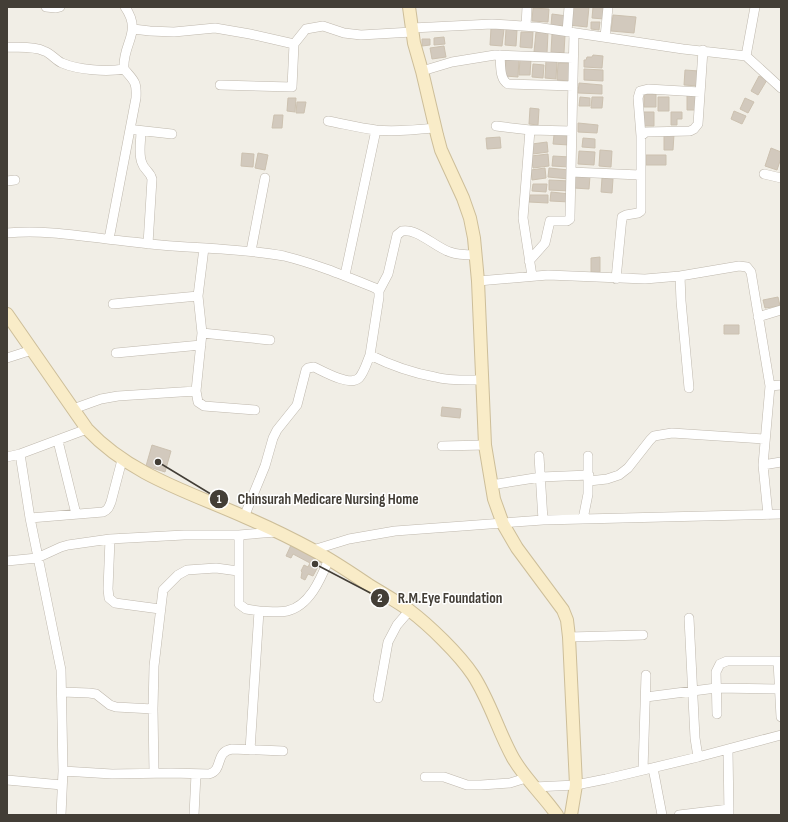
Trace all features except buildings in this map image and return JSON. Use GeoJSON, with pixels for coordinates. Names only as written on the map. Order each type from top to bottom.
{"type":"FeatureCollection","features":[{"type":"Feature","properties":{"kind":"street"},"geometry":{"type":"LineString","coordinates":[[46,7],[60,7]]}},
{"type":"Feature","properties":{"kind":"street"},"geometry":{"type":"LineString","coordinates":[[110,239],[137,89],[133,78],[124,69],[124,57],[133,29],[130,15],[125,7]]}},
{"type":"Feature","properties":{"kind":"street"},"geometry":{"type":"LineString","coordinates":[[409,7],[418,59],[441,150],[458,186],[470,218],[478,281],[485,445],[494,499],[503,524],[526,561],[563,610],[567,620],[576,785],[571,815]]}},
{"type":"Feature","properties":{"kind":"street"},"geometry":{"type":"LineString","coordinates":[[526,26],[527,7]]}},
{"type":"Feature","properties":{"kind":"street"},"geometry":{"type":"LineString","coordinates":[[529,261],[545,243],[550,221],[567,221],[570,218],[573,58],[569,7]]}},
{"type":"Feature","properties":{"kind":"street"},"geometry":{"type":"LineString","coordinates":[[605,37],[608,7]]}},
{"type":"Feature","properties":{"kind":"street"},"geometry":{"type":"LineString","coordinates":[[746,56],[755,7]]}},
{"type":"Feature","properties":{"kind":"street"},"geometry":{"type":"LineString","coordinates":[[220,85],[292,87],[294,44],[306,30],[323,26],[344,33],[356,35],[492,24],[526,26],[683,49],[704,50],[746,56],[781,88]]}},
{"type":"Feature","properties":{"kind":"street"},"geometry":{"type":"LineString","coordinates":[[133,29],[174,32],[215,28],[294,44]]}},
{"type":"Feature","properties":{"kind":"street"},"geometry":{"type":"LineString","coordinates":[[7,47],[36,48],[46,51],[63,64],[83,68],[100,71],[124,69]]}},
{"type":"Feature","properties":{"kind":"street"},"geometry":{"type":"LineString","coordinates":[[641,136],[651,132],[690,131],[698,124],[704,50]]}},
{"type":"Feature","properties":{"kind":"street"},"geometry":{"type":"LineString","coordinates":[[422,71],[452,62],[500,55],[573,58]]}},
{"type":"Feature","properties":{"kind":"street"},"geometry":{"type":"LineString","coordinates":[[500,55],[502,76],[508,84],[572,86]]}},
{"type":"Feature","properties":{"kind":"street"},"geometry":{"type":"LineString","coordinates":[[616,279],[622,218],[626,214],[638,213],[641,210],[641,136],[638,98],[640,91],[648,88],[700,92]]}},
{"type":"Feature","properties":{"kind":"street"},"geometry":{"type":"LineString","coordinates":[[328,121],[376,130],[402,131],[435,128]]}},
{"type":"Feature","properties":{"kind":"street"},"geometry":{"type":"LineString","coordinates":[[496,126],[530,130],[572,131]]}},
{"type":"Feature","properties":{"kind":"street"},"geometry":{"type":"LineString","coordinates":[[131,129],[172,134]]}},
{"type":"Feature","properties":{"kind":"street"},"geometry":{"type":"LineString","coordinates":[[345,276],[376,130]]}},
{"type":"Feature","properties":{"kind":"street"},"geometry":{"type":"LineString","coordinates":[[530,130],[523,218],[532,276]]}},
{"type":"Feature","properties":{"kind":"street"},"geometry":{"type":"LineString","coordinates":[[141,131],[140,158],[142,164],[150,172],[152,179],[148,244]]}},
{"type":"Feature","properties":{"kind":"street"},"geometry":{"type":"LineString","coordinates":[[571,172],[640,174]]}},
{"type":"Feature","properties":{"kind":"street"},"geometry":{"type":"LineString","coordinates":[[764,174],[781,178]]}},
{"type":"Feature","properties":{"kind":"street"},"geometry":{"type":"LineString","coordinates":[[251,251],[265,178]]}},
{"type":"Feature","properties":{"kind":"street"},"geometry":{"type":"LineString","coordinates":[[244,516],[265,466],[273,438],[277,430],[296,405],[306,370],[314,367],[348,381],[356,380],[360,377],[370,355],[379,291],[388,274],[397,235],[402,231],[414,232],[451,252],[475,255]]}},
{"type":"Feature","properties":{"kind":"street"},"geometry":{"type":"LineString","coordinates":[[7,233],[69,233],[148,244],[251,251],[290,258],[322,267],[375,288],[379,291]]}},
{"type":"Feature","properties":{"kind":"street"},"geometry":{"type":"LineString","coordinates":[[204,248],[198,296],[202,333],[196,391],[198,402],[204,406],[255,410]]}},
{"type":"Feature","properties":{"kind":"street"},"geometry":{"type":"LineString","coordinates":[[478,281],[548,275],[645,279],[680,276],[739,266],[747,267],[751,272],[770,386],[763,465],[768,515]]}},
{"type":"Feature","properties":{"kind":"street"},"geometry":{"type":"LineString","coordinates":[[680,276],[689,388]]}},
{"type":"Feature","properties":{"kind":"street"},"geometry":{"type":"LineString","coordinates":[[113,304],[198,296]]}},
{"type":"Feature","properties":{"kind":"street"},"geometry":{"type":"LineString","coordinates":[[758,317],[781,310]]}},
{"type":"Feature","properties":{"kind":"street"},"geometry":{"type":"LineString","coordinates":[[7,314],[87,428],[99,442],[122,460],[141,472],[244,516],[314,550],[409,610],[454,652],[473,675],[490,706],[512,757],[557,815]]}},
{"type":"Feature","properties":{"kind":"street"},"geometry":{"type":"LineString","coordinates":[[202,333],[270,340]]}},
{"type":"Feature","properties":{"kind":"street"},"geometry":{"type":"LineString","coordinates":[[116,353],[201,346]]}},
{"type":"Feature","properties":{"kind":"street"},"geometry":{"type":"LineString","coordinates":[[7,358],[32,350]]}},
{"type":"Feature","properties":{"kind":"street"},"geometry":{"type":"LineString","coordinates":[[370,355],[384,362],[435,377],[450,380],[482,380]]}},
{"type":"Feature","properties":{"kind":"street"},"geometry":{"type":"LineString","coordinates":[[770,386],[781,385]]}},
{"type":"Feature","properties":{"kind":"street"},"geometry":{"type":"LineString","coordinates":[[73,409],[101,399],[118,396],[196,391]]}},
{"type":"Feature","properties":{"kind":"street"},"geometry":{"type":"LineString","coordinates":[[7,457],[58,441],[87,428]]}},
{"type":"Feature","properties":{"kind":"street"},"geometry":{"type":"LineString","coordinates":[[491,485],[541,477],[607,480],[619,475],[628,468],[654,436],[672,433],[765,439]]}},
{"type":"Feature","properties":{"kind":"street"},"geometry":{"type":"LineString","coordinates":[[58,441],[76,514]]}},
{"type":"Feature","properties":{"kind":"street"},"geometry":{"type":"LineString","coordinates":[[442,446],[485,445]]}},
{"type":"Feature","properties":{"kind":"street"},"geometry":{"type":"LineString","coordinates":[[20,454],[30,518],[61,670],[63,771],[60,815]]}},
{"type":"Feature","properties":{"kind":"street"},"geometry":{"type":"LineString","coordinates":[[539,456],[543,520]]}},
{"type":"Feature","properties":{"kind":"street"},"geometry":{"type":"LineString","coordinates":[[583,519],[588,494],[588,456]]}},
{"type":"Feature","properties":{"kind":"street"},"geometry":{"type":"LineString","coordinates":[[30,518],[103,512],[109,507],[122,460]]}},
{"type":"Feature","properties":{"kind":"street"},"geometry":{"type":"LineString","coordinates":[[763,465],[781,462]]}},
{"type":"Feature","properties":{"kind":"street"},"geometry":{"type":"LineString","coordinates":[[314,550],[349,539],[395,531],[543,520],[781,514]]}},
{"type":"Feature","properties":{"kind":"street"},"geometry":{"type":"LineString","coordinates":[[7,561],[38,558],[68,545],[110,539],[184,535],[239,535],[278,532]]}},
{"type":"Feature","properties":{"kind":"street"},"geometry":{"type":"LineString","coordinates":[[239,535],[239,604],[246,609],[258,611],[286,611],[300,604],[312,592],[329,559]]}},
{"type":"Feature","properties":{"kind":"street"},"geometry":{"type":"LineString","coordinates":[[110,539],[109,598],[115,603],[160,609]]}},
{"type":"Feature","properties":{"kind":"street"},"geometry":{"type":"LineString","coordinates":[[154,773],[154,666],[160,609],[164,590],[178,575],[187,570],[216,568],[238,571]]}},
{"type":"Feature","properties":{"kind":"street"},"geometry":{"type":"LineString","coordinates":[[378,698],[388,642],[397,625],[409,610]]}},
{"type":"Feature","properties":{"kind":"street"},"geometry":{"type":"LineString","coordinates":[[250,750],[258,611]]}},
{"type":"Feature","properties":{"kind":"street"},"geometry":{"type":"LineString","coordinates":[[689,618],[698,757]]}},
{"type":"Feature","properties":{"kind":"street"},"geometry":{"type":"LineString","coordinates":[[569,637],[643,635]]}},
{"type":"Feature","properties":{"kind":"street"},"geometry":{"type":"LineString","coordinates":[[717,714],[717,667],[723,662],[779,661],[781,717]]}},
{"type":"Feature","properties":{"kind":"street"},"geometry":{"type":"LineString","coordinates":[[643,770],[646,675]]}},
{"type":"Feature","properties":{"kind":"street"},"geometry":{"type":"LineString","coordinates":[[646,697],[716,688],[779,690]]}},
{"type":"Feature","properties":{"kind":"street"},"geometry":{"type":"LineString","coordinates":[[62,692],[96,694],[110,705],[116,707],[153,709]]}},
{"type":"Feature","properties":{"kind":"street"},"geometry":{"type":"LineString","coordinates":[[425,777],[444,777],[467,785],[530,782],[576,785],[728,750],[781,735]]}},
{"type":"Feature","properties":{"kind":"street"},"geometry":{"type":"LineString","coordinates":[[63,771],[112,774],[209,774],[216,770],[225,751],[232,749],[283,751]]}},
{"type":"Feature","properties":{"kind":"street"},"geometry":{"type":"LineString","coordinates":[[679,815],[729,812],[728,750]]}},
{"type":"Feature","properties":{"kind":"street"},"geometry":{"type":"LineString","coordinates":[[653,768],[662,815]]}},
{"type":"Feature","properties":{"kind":"street"},"geometry":{"type":"LineString","coordinates":[[194,815],[196,774]]}},
{"type":"Feature","properties":{"kind":"street"},"geometry":{"type":"LineString","coordinates":[[7,780],[62,785]]}},
{"type":"Feature","properties":{"kind":"place","name":"Chinsurah Medicare Nursing Home"},"geometry":{"type":"Point","coordinates":[158,462]}},
{"type":"Feature","properties":{"kind":"place","name":"R.M.Eye Foundation"},"geometry":{"type":"Point","coordinates":[315,564]}}]}
